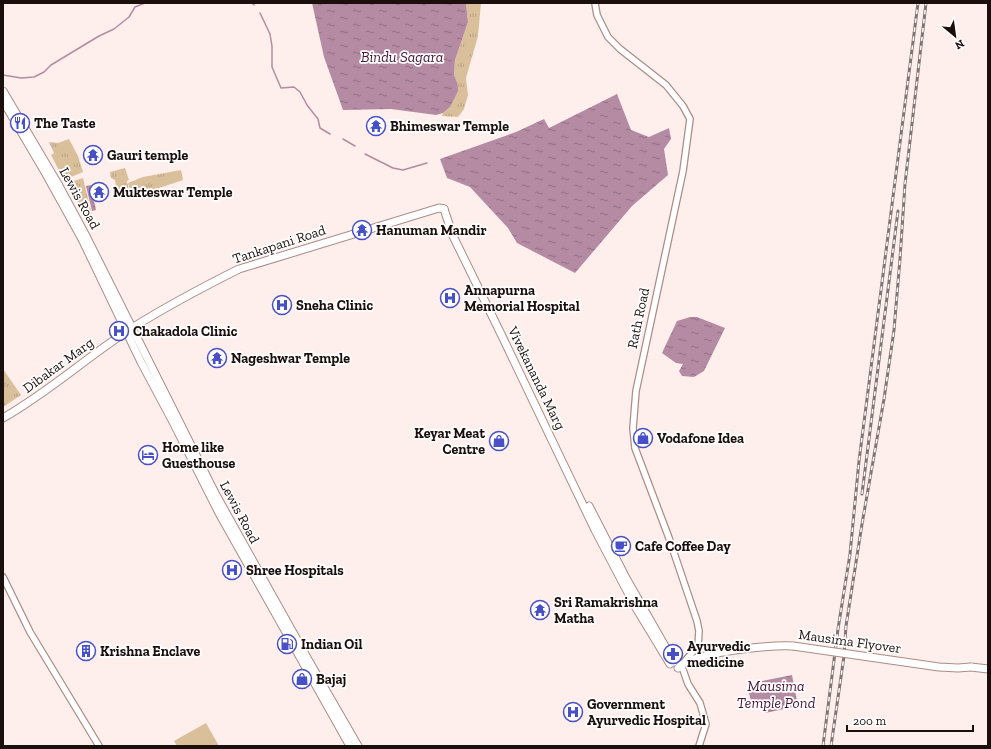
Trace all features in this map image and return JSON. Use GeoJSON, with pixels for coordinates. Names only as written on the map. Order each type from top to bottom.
{"type":"FeatureCollection","features":[{"type":"Feature","properties":{"kind":"main road","name":"Lewis Road"},"geometry":{"type":"LineString","coordinates":[[3,91],[58,184],[110,282],[126,323]]}},
{"type":"Feature","properties":{"kind":"main road","name":"Lewis Road"},"geometry":{"type":"LineString","coordinates":[[3,101],[46,174],[126,323]]}},
{"type":"Feature","properties":{"kind":"main road","name":"Tankapani Road"},"geometry":{"type":"LineString","coordinates":[[129,330],[210,284],[248,266],[439,208],[444,210]]}},
{"type":"Feature","properties":{"kind":"main road","name":"Vivekananda Marg"},"geometry":{"type":"LineString","coordinates":[[444,210],[453,236],[492,310],[611,562],[636,608],[678,664]]}},
{"type":"Feature","properties":{"kind":"main road"},"geometry":{"type":"LineString","coordinates":[[126,323],[129,330]]}},
{"type":"Feature","properties":{"kind":"main road","name":"Lewis Road"},"geometry":{"type":"LineString","coordinates":[[129,330],[141,362],[219,513],[350,746]]}},
{"type":"Feature","properties":{"kind":"main road","name":"Lewis Road"},"geometry":{"type":"LineString","coordinates":[[129,330],[216,496],[310,664],[358,746]]}},
{"type":"Feature","properties":{"kind":"main road","name":"Dibakar Marg"},"geometry":{"type":"LineString","coordinates":[[3,418],[24,406],[129,330]]}},
{"type":"Feature","properties":{"kind":"main road","name":"Mausima Flyover"},"geometry":{"type":"LineString","coordinates":[[678,664],[709,655],[764,646],[793,646],[939,667],[971,667],[988,669]]}},
{"type":"Feature","properties":{"kind":"street","name":"Rath Road"},"geometry":{"type":"LineString","coordinates":[[595,3],[597,15],[608,37],[620,49],[666,85],[683,106],[690,119],[683,171],[633,411],[635,448],[669,538],[699,631],[698,646],[678,664]]}},
{"type":"Feature","properties":{"kind":"street"},"geometry":{"type":"LineString","coordinates":[[3,577],[30,632],[99,746]]}},
{"type":"Feature","properties":{"kind":"street"},"geometry":{"type":"LineString","coordinates":[[678,664],[700,704],[706,724],[699,746]]}},
{"type":"Feature","properties":{"kind":"green space"},"geometry":{"type":"Polygon","coordinates":[[[466,3],[481,3],[478,36],[466,78],[468,95],[464,109],[458,117],[442,116],[443,113],[450,107],[457,82],[454,75],[455,60],[468,22],[466,3]]]}},
{"type":"Feature","properties":{"kind":"green space"},"geometry":{"type":"Polygon","coordinates":[[[69,139],[78,156],[83,172],[64,180],[51,155],[54,153],[49,142],[58,143],[69,139]]]}},
{"type":"Feature","properties":{"kind":"green space"},"geometry":{"type":"Polygon","coordinates":[[[125,168],[129,180],[127,181],[129,191],[117,193],[115,180],[111,178],[110,172],[125,168]]]}},
{"type":"Feature","properties":{"kind":"green space"},"geometry":{"type":"Polygon","coordinates":[[[181,170],[183,180],[132,197],[128,183],[143,177],[181,170]]]}},
{"type":"Feature","properties":{"kind":"green space"},"geometry":{"type":"Polygon","coordinates":[[[83,178],[92,215],[85,216],[67,183],[83,178]]]}},
{"type":"Feature","properties":{"kind":"green space"},"geometry":{"type":"Polygon","coordinates":[[[3,369],[21,395],[3,407],[3,369]]]}},
{"type":"Feature","properties":{"kind":"green space"},"geometry":{"type":"Polygon","coordinates":[[[206,723],[219,746],[177,746],[174,741],[206,723]]]}},
{"type":"Feature","properties":{"kind":"water","name":"Bindu Sagara"},"geometry":{"type":"Polygon","coordinates":[[[312,3],[466,3],[468,22],[455,60],[454,75],[457,82],[458,91],[450,107],[443,113],[436,115],[391,109],[343,110],[324,57],[312,3]]]}},
{"type":"Feature","properties":{"kind":"water"},"geometry":{"type":"Polygon","coordinates":[[[617,94],[631,130],[649,137],[669,128],[671,139],[664,149],[668,175],[632,206],[575,273],[517,243],[508,228],[470,187],[447,178],[440,159],[516,132],[544,119],[549,128],[617,94]]]}},
{"type":"Feature","properties":{"kind":"water"},"geometry":{"type":"Polygon","coordinates":[[[91,185],[96,210],[92,211],[86,186],[91,185]]]}},
{"type":"Feature","properties":{"kind":"water"},"geometry":{"type":"Polygon","coordinates":[[[690,317],[697,317],[725,328],[704,371],[694,377],[682,376],[679,371],[683,364],[676,363],[662,353],[677,321],[690,317]]]}},
{"type":"Feature","properties":{"kind":"water","name":"Mausima Temple Pond"},"geometry":{"type":"Polygon","coordinates":[[[792,675],[798,706],[765,713],[763,707],[753,709],[748,689],[762,686],[762,681],[792,675]]]}},
{"type":"Feature","properties":{"kind":"waterway"},"geometry":{"type":"LineString","coordinates":[[3,75],[21,78],[34,77],[44,72],[51,65],[99,36],[114,29],[129,17],[135,7],[145,3]]}},
{"type":"Feature","properties":{"kind":"waterway"},"geometry":{"type":"LineString","coordinates":[[260,13],[270,34],[272,46],[272,67],[281,88],[294,87],[300,92],[307,105],[318,119],[320,128],[330,134]]}},
{"type":"Feature","properties":{"kind":"waterway"},"geometry":{"type":"LineString","coordinates":[[343,139],[355,146]]}},
{"type":"Feature","properties":{"kind":"waterway"},"geometry":{"type":"LineString","coordinates":[[365,154],[393,168],[403,170],[427,163]]}},
{"type":"Feature","properties":{"kind":"railway"},"geometry":{"type":"LineString","coordinates":[[823,746],[838,629],[850,554],[859,461],[918,3]]}},
{"type":"Feature","properties":{"kind":"railway"},"geometry":{"type":"LineString","coordinates":[[831,746],[844,656],[846,626],[894,330],[905,184],[926,3]]}},
{"type":"Feature","properties":{"kind":"railway"},"geometry":{"type":"LineString","coordinates":[[862,494],[898,211]]}},
{"type":"Feature","properties":{"kind":"place","name":"The Taste"},"geometry":{"type":"Point","coordinates":[20,123]}},
{"type":"Feature","properties":{"kind":"place","name":"Bhimeswar Temple"},"geometry":{"type":"Point","coordinates":[376,126]}},
{"type":"Feature","properties":{"kind":"place","name":"Gauri temple"},"geometry":{"type":"Point","coordinates":[93,155]}},
{"type":"Feature","properties":{"kind":"place","name":"Mukteswar Temple"},"geometry":{"type":"Point","coordinates":[99,192]}},
{"type":"Feature","properties":{"kind":"place","name":"Hanuman Mandir"},"geometry":{"type":"Point","coordinates":[362,230]}},
{"type":"Feature","properties":{"kind":"place","name":"Annapurna Memorial Hospital"},"geometry":{"type":"Point","coordinates":[450,298]}},
{"type":"Feature","properties":{"kind":"place","name":"Sneha Clinic"},"geometry":{"type":"Point","coordinates":[282,305]}},
{"type":"Feature","properties":{"kind":"place","name":"Chakadola Clinic"},"geometry":{"type":"Point","coordinates":[119,331]}},
{"type":"Feature","properties":{"kind":"place","name":"Nageshwar Temple"},"geometry":{"type":"Point","coordinates":[217,358]}},
{"type":"Feature","properties":{"kind":"place","name":"Vodafone Idea"},"geometry":{"type":"Point","coordinates":[643,438]}},
{"type":"Feature","properties":{"kind":"place","name":"Keyar Meat Centre"},"geometry":{"type":"Point","coordinates":[499,441]}},
{"type":"Feature","properties":{"kind":"place","name":"Home like Guesthouse"},"geometry":{"type":"Point","coordinates":[148,455]}},
{"type":"Feature","properties":{"kind":"place","name":"Cafe Coffee Day"},"geometry":{"type":"Point","coordinates":[621,546]}},
{"type":"Feature","properties":{"kind":"place","name":"Shree Hospitals"},"geometry":{"type":"Point","coordinates":[232,570]}},
{"type":"Feature","properties":{"kind":"place","name":"Sri Ramakrishna Matha"},"geometry":{"type":"Point","coordinates":[540,610]}},
{"type":"Feature","properties":{"kind":"place","name":"Indian Oil"},"geometry":{"type":"Point","coordinates":[287,644]}},
{"type":"Feature","properties":{"kind":"place","name":"Krishna Enclave"},"geometry":{"type":"Point","coordinates":[86,651]}},
{"type":"Feature","properties":{"kind":"place","name":"Ayurvedic medicine"},"geometry":{"type":"Point","coordinates":[673,654]}},
{"type":"Feature","properties":{"kind":"place","name":"Bajaj"},"geometry":{"type":"Point","coordinates":[302,679]}},
{"type":"Feature","properties":{"kind":"place","name":"Government Ayurvedic Hospital"},"geometry":{"type":"Point","coordinates":[573,712]}}]}
